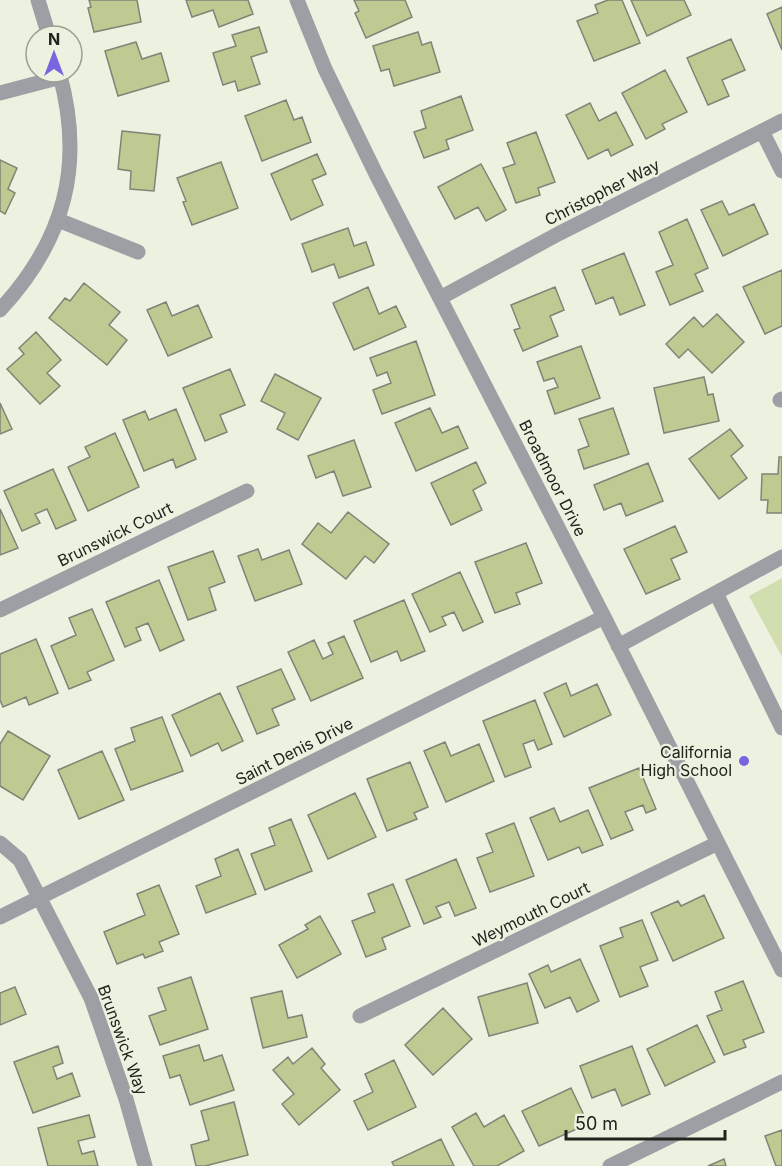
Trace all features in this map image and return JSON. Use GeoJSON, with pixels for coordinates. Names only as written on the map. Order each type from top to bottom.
{"type":"FeatureCollection","features":[{"type":"Feature","properties":{"kind":"street"},"geometry":{"type":"LineString","coordinates":[[38,0],[45,24]]}},
{"type":"Feature","properties":{"kind":"street","name":"Broadmoor Drive"},"geometry":{"type":"LineString","coordinates":[[297,0],[325,69],[371,164],[780,963]]}},
{"type":"Feature","properties":{"kind":"street"},"geometry":{"type":"LineString","coordinates":[[0,93],[30,84]]}},
{"type":"Feature","properties":{"kind":"street"},"geometry":{"type":"LineString","coordinates":[[0,310],[36,263],[58,220],[65,197],[71,142],[62,84]]}},
{"type":"Feature","properties":{"kind":"street","name":"Christopher Way"},"geometry":{"type":"LineString","coordinates":[[440,298],[558,234],[782,121]]}},
{"type":"Feature","properties":{"kind":"street"},"geometry":{"type":"LineString","coordinates":[[762,131],[782,171]]}},
{"type":"Feature","properties":{"kind":"street"},"geometry":{"type":"LineString","coordinates":[[58,220],[138,252]]}},
{"type":"Feature","properties":{"kind":"street","name":"Brunswick Court"},"geometry":{"type":"LineString","coordinates":[[0,610],[247,491]]}},
{"type":"Feature","properties":{"kind":"street"},"geometry":{"type":"LineString","coordinates":[[618,646],[782,557]]}},
{"type":"Feature","properties":{"kind":"street"},"geometry":{"type":"LineString","coordinates":[[716,593],[782,728]]}},
{"type":"Feature","properties":{"kind":"street","name":"Saint Denis Drive"},"geometry":{"type":"LineString","coordinates":[[0,917],[604,617]]}},
{"type":"Feature","properties":{"kind":"street"},"geometry":{"type":"LineString","coordinates":[[0,843],[20,860],[39,898]]}},
{"type":"Feature","properties":{"kind":"street","name":"Weymouth Court"},"geometry":{"type":"LineString","coordinates":[[360,1016],[718,843]]}},
{"type":"Feature","properties":{"kind":"street","name":"Brunswick Way"},"geometry":{"type":"LineString","coordinates":[[39,898],[91,998],[126,1099],[145,1166]]}},
{"type":"Feature","properties":{"kind":"street"},"geometry":{"type":"LineString","coordinates":[[610,1166],[782,1082]]}},
{"type":"Feature","properties":{"kind":"green space"},"geometry":{"type":"Polygon","coordinates":[[[782,578],[782,657],[749,596],[782,578]]]}},
{"type":"Feature","properties":{"kind":"building"},"geometry":{"type":"Polygon","coordinates":[[[89,0],[137,0],[141,22],[94,32],[88,8],[91,7],[89,0]]]}},
{"type":"Feature","properties":{"kind":"building"},"geometry":{"type":"Polygon","coordinates":[[[186,0],[248,0],[253,14],[219,27],[213,10],[192,17],[186,0]]]}},
{"type":"Feature","properties":{"kind":"building"},"geometry":{"type":"Polygon","coordinates":[[[354,0],[405,0],[412,17],[366,38],[355,13],[359,11],[354,0]]]}},
{"type":"Feature","properties":{"kind":"building"},"geometry":{"type":"Polygon","coordinates":[[[608,0],[622,0],[640,43],[594,61],[577,21],[598,13],[595,5],[608,0]]]}},
{"type":"Feature","properties":{"kind":"building"},"geometry":{"type":"Polygon","coordinates":[[[631,0],[684,0],[691,15],[647,36],[631,0]]]}},
{"type":"Feature","properties":{"kind":"building"},"geometry":{"type":"Polygon","coordinates":[[[782,7],[782,50],[767,14],[782,7]]]}},
{"type":"Feature","properties":{"kind":"building"},"geometry":{"type":"Polygon","coordinates":[[[259,27],[267,52],[251,57],[260,84],[238,91],[235,81],[223,85],[213,53],[236,46],[232,35],[259,27]]]}},
{"type":"Feature","properties":{"kind":"building"},"geometry":{"type":"Polygon","coordinates":[[[418,32],[422,45],[431,42],[440,72],[394,86],[389,69],[381,71],[373,46],[418,32]]]}},
{"type":"Feature","properties":{"kind":"building"},"geometry":{"type":"Polygon","coordinates":[[[731,39],[745,70],[722,80],[729,96],[708,105],[687,58],[731,39]]]}},
{"type":"Feature","properties":{"kind":"building"},"geometry":{"type":"Polygon","coordinates":[[[136,42],[142,59],[161,53],[169,81],[118,96],[105,51],[136,42]]]}},
{"type":"Feature","properties":{"kind":"building"},"geometry":{"type":"Polygon","coordinates":[[[665,70],[687,112],[662,124],[665,129],[646,139],[622,93],[665,70]]]}},
{"type":"Feature","properties":{"kind":"building"},"geometry":{"type":"Polygon","coordinates":[[[461,96],[473,130],[446,140],[449,149],[424,158],[414,132],[426,128],[421,111],[461,96]]]}},
{"type":"Feature","properties":{"kind":"building"},"geometry":{"type":"Polygon","coordinates":[[[286,100],[294,120],[302,117],[311,142],[262,161],[245,116],[286,100]]]}},
{"type":"Feature","properties":{"kind":"building"},"geometry":{"type":"Polygon","coordinates":[[[590,103],[599,121],[616,112],[633,145],[611,156],[608,149],[588,159],[566,115],[590,103]]]}},
{"type":"Feature","properties":{"kind":"building"},"geometry":{"type":"Polygon","coordinates":[[[122,131],[160,135],[154,191],[130,189],[131,171],[118,169],[122,131]]]}},
{"type":"Feature","properties":{"kind":"building"},"geometry":{"type":"Polygon","coordinates":[[[536,132],[555,182],[538,188],[540,195],[516,203],[503,168],[515,164],[507,143],[536,132]]]}},
{"type":"Feature","properties":{"kind":"building"},"geometry":{"type":"Polygon","coordinates":[[[317,154],[326,174],[312,180],[323,205],[291,220],[271,174],[317,154]]]}},
{"type":"Feature","properties":{"kind":"building"},"geometry":{"type":"Polygon","coordinates":[[[0,160],[17,168],[8,189],[15,193],[5,214],[0,211],[0,160]]]}},
{"type":"Feature","properties":{"kind":"building"},"geometry":{"type":"Polygon","coordinates":[[[221,162],[238,208],[192,225],[177,178],[221,162]]]}},
{"type":"Feature","properties":{"kind":"building"},"geometry":{"type":"Polygon","coordinates":[[[481,164],[506,210],[486,221],[478,207],[455,219],[438,187],[481,164]]]}},
{"type":"Feature","properties":{"kind":"building"},"geometry":{"type":"Polygon","coordinates":[[[722,201],[729,215],[754,204],[768,234],[723,256],[701,210],[722,201]]]}},
{"type":"Feature","properties":{"kind":"building"},"geometry":{"type":"Polygon","coordinates":[[[687,219],[708,268],[695,274],[703,291],[670,305],[656,272],[673,265],[659,232],[687,219]]]}},
{"type":"Feature","properties":{"kind":"building"},"geometry":{"type":"Polygon","coordinates":[[[348,228],[354,246],[366,242],[374,265],[339,278],[334,264],[312,272],[302,244],[348,228]]]}},
{"type":"Feature","properties":{"kind":"building"},"geometry":{"type":"Polygon","coordinates":[[[624,253],[645,305],[620,315],[613,297],[596,304],[582,270],[624,253]]]}},
{"type":"Feature","properties":{"kind":"building"},"geometry":{"type":"Polygon","coordinates":[[[782,270],[782,326],[765,334],[743,287],[782,270]]]}},
{"type":"Feature","properties":{"kind":"building"},"geometry":{"type":"Polygon","coordinates":[[[84,283],[120,312],[109,325],[127,340],[107,365],[49,318],[65,298],[70,301],[84,283]]]}},
{"type":"Feature","properties":{"kind":"building"},"geometry":{"type":"Polygon","coordinates":[[[368,287],[379,314],[396,306],[406,327],[354,350],[333,303],[368,287]]]}},
{"type":"Feature","properties":{"kind":"building"},"geometry":{"type":"Polygon","coordinates":[[[555,287],[564,310],[550,316],[558,336],[523,351],[514,330],[520,328],[511,305],[555,287]]]}},
{"type":"Feature","properties":{"kind":"building"},"geometry":{"type":"Polygon","coordinates":[[[166,302],[172,316],[198,305],[212,337],[168,356],[147,310],[166,302]]]}},
{"type":"Feature","properties":{"kind":"building"},"geometry":{"type":"Polygon","coordinates":[[[717,314],[744,342],[712,373],[688,349],[679,358],[666,344],[694,317],[703,327],[717,314]]]}},
{"type":"Feature","properties":{"kind":"building"},"geometry":{"type":"Polygon","coordinates":[[[36,332],[61,360],[47,373],[60,386],[40,404],[7,369],[24,354],[19,348],[36,332]]]}},
{"type":"Feature","properties":{"kind":"building"},"geometry":{"type":"Polygon","coordinates":[[[416,341],[435,395],[382,414],[373,390],[391,383],[387,372],[377,376],[370,358],[416,341]]]}},
{"type":"Feature","properties":{"kind":"building"},"geometry":{"type":"Polygon","coordinates":[[[581,346],[600,398],[555,414],[547,391],[558,387],[554,378],[544,381],[537,362],[581,346]]]}},
{"type":"Feature","properties":{"kind":"building"},"geometry":{"type":"Polygon","coordinates":[[[230,369],[245,405],[220,415],[227,432],[205,441],[183,388],[230,369]]]}},
{"type":"Feature","properties":{"kind":"building"},"geometry":{"type":"Polygon","coordinates":[[[275,374],[321,398],[298,440],[277,429],[285,413],[261,401],[275,374]]]}},
{"type":"Feature","properties":{"kind":"building"},"geometry":{"type":"Polygon","coordinates":[[[704,377],[708,395],[713,394],[719,421],[664,433],[654,388],[704,377]]]}},
{"type":"Feature","properties":{"kind":"building"},"geometry":{"type":"Polygon","coordinates":[[[0,403],[12,429],[0,434],[0,403]]]}},
{"type":"Feature","properties":{"kind":"building"},"geometry":{"type":"Polygon","coordinates":[[[430,408],[442,433],[458,426],[468,448],[416,471],[395,423],[430,408]]]}},
{"type":"Feature","properties":{"kind":"building"},"geometry":{"type":"Polygon","coordinates":[[[613,408],[629,454],[584,469],[578,450],[589,446],[579,419],[613,408]]]}},
{"type":"Feature","properties":{"kind":"building"},"geometry":{"type":"Polygon","coordinates":[[[176,409],[196,459],[176,468],[173,459],[144,471],[123,420],[145,411],[149,420],[176,409]]]}},
{"type":"Feature","properties":{"kind":"building"},"geometry":{"type":"Polygon","coordinates":[[[730,429],[743,446],[731,456],[747,478],[719,499],[689,459],[730,429]]]}},
{"type":"Feature","properties":{"kind":"building"},"geometry":{"type":"Polygon","coordinates":[[[115,433],[139,487],[88,511],[68,467],[90,457],[85,447],[115,433]]]}},
{"type":"Feature","properties":{"kind":"building"},"geometry":{"type":"Polygon","coordinates":[[[354,440],[371,487],[343,496],[334,471],[316,478],[308,456],[354,440]]]}},
{"type":"Feature","properties":{"kind":"building"},"geometry":{"type":"Polygon","coordinates":[[[779,457],[782,457],[782,513],[767,513],[768,500],[761,500],[762,474],[778,474],[779,457]]]}},
{"type":"Feature","properties":{"kind":"building"},"geometry":{"type":"Polygon","coordinates":[[[476,462],[486,483],[473,490],[482,510],[451,525],[431,483],[476,462]]]}},
{"type":"Feature","properties":{"kind":"building"},"geometry":{"type":"Polygon","coordinates":[[[648,463],[663,501],[626,516],[621,503],[604,510],[594,485],[648,463]]]}},
{"type":"Feature","properties":{"kind":"building"},"geometry":{"type":"Polygon","coordinates":[[[53,469],[76,520],[56,529],[47,509],[35,514],[40,523],[22,531],[4,491],[53,469]]]}},
{"type":"Feature","properties":{"kind":"building"},"geometry":{"type":"Polygon","coordinates":[[[0,509],[18,548],[0,555],[0,509]]]}},
{"type":"Feature","properties":{"kind":"building"},"geometry":{"type":"Polygon","coordinates":[[[348,512],[389,544],[374,563],[365,556],[346,579],[302,544],[318,523],[331,533],[348,512]]]}},
{"type":"Feature","properties":{"kind":"building"},"geometry":{"type":"Polygon","coordinates":[[[675,526],[687,552],[671,559],[680,579],[646,594],[624,549],[675,526]]]}},
{"type":"Feature","properties":{"kind":"building"},"geometry":{"type":"Polygon","coordinates":[[[526,543],[542,583],[516,593],[520,604],[495,613],[475,562],[526,543]]]}},
{"type":"Feature","properties":{"kind":"building"},"geometry":{"type":"Polygon","coordinates":[[[258,549],[262,560],[289,550],[302,584],[255,601],[238,556],[258,549]]]}},
{"type":"Feature","properties":{"kind":"building"},"geometry":{"type":"Polygon","coordinates":[[[213,551],[225,582],[209,588],[216,610],[188,620],[168,567],[213,551]]]}},
{"type":"Feature","properties":{"kind":"building"},"geometry":{"type":"Polygon","coordinates":[[[460,572],[483,622],[463,631],[454,612],[442,617],[446,625],[430,632],[412,594],[460,572]]]}},
{"type":"Feature","properties":{"kind":"building"},"geometry":{"type":"Polygon","coordinates":[[[159,580],[184,640],[160,651],[148,623],[136,628],[141,640],[125,647],[106,602],[159,580]]]}},
{"type":"Feature","properties":{"kind":"building"},"geometry":{"type":"Polygon","coordinates":[[[404,600],[425,651],[401,661],[397,651],[371,662],[354,621],[404,600]]]}},
{"type":"Feature","properties":{"kind":"building"},"geometry":{"type":"Polygon","coordinates":[[[92,609],[114,660],[87,672],[91,680],[69,689],[51,646],[76,635],[69,618],[92,609]]]}},
{"type":"Feature","properties":{"kind":"building"},"geometry":{"type":"Polygon","coordinates":[[[344,636],[363,678],[311,701],[288,652],[314,640],[323,659],[333,654],[328,643],[344,636]]]}},
{"type":"Feature","properties":{"kind":"building"},"geometry":{"type":"Polygon","coordinates":[[[36,639],[58,693],[29,705],[26,697],[3,707],[0,700],[0,654],[36,639]]]}},
{"type":"Feature","properties":{"kind":"building"},"geometry":{"type":"Polygon","coordinates":[[[281,669],[295,699],[272,709],[279,725],[257,734],[237,687],[281,669]]]}},
{"type":"Feature","properties":{"kind":"building"},"geometry":{"type":"Polygon","coordinates":[[[566,683],[571,696],[597,684],[611,715],[564,737],[544,693],[566,683]]]}},
{"type":"Feature","properties":{"kind":"building"},"geometry":{"type":"Polygon","coordinates":[[[220,693],[243,741],[222,751],[218,743],[191,756],[172,715],[220,693]]]}},
{"type":"Feature","properties":{"kind":"building"},"geometry":{"type":"Polygon","coordinates":[[[535,700],[552,744],[538,750],[534,740],[523,744],[531,767],[505,777],[483,721],[535,700]]]}},
{"type":"Feature","properties":{"kind":"building"},"geometry":{"type":"Polygon","coordinates":[[[162,717],[183,771],[131,790],[115,749],[135,741],[131,728],[162,717]]]}},
{"type":"Feature","properties":{"kind":"building"},"geometry":{"type":"Polygon","coordinates":[[[8,731],[50,756],[23,800],[0,786],[0,744],[8,731]]]}},
{"type":"Feature","properties":{"kind":"building"},"geometry":{"type":"Polygon","coordinates":[[[445,742],[451,756],[479,744],[494,781],[446,802],[424,751],[445,742]]]}},
{"type":"Feature","properties":{"kind":"building"},"geometry":{"type":"Polygon","coordinates":[[[102,751],[124,800],[79,819],[58,770],[102,751]]]}},
{"type":"Feature","properties":{"kind":"building"},"geometry":{"type":"Polygon","coordinates":[[[410,762],[428,807],[414,813],[417,819],[387,831],[367,779],[410,762]]]}},
{"type":"Feature","properties":{"kind":"building"},"geometry":{"type":"Polygon","coordinates":[[[639,768],[656,809],[646,813],[643,805],[625,812],[633,830],[611,839],[589,788],[639,768]]]}},
{"type":"Feature","properties":{"kind":"building"},"geometry":{"type":"Polygon","coordinates":[[[355,793],[376,837],[328,859],[308,815],[355,793]]]}},
{"type":"Feature","properties":{"kind":"building"},"geometry":{"type":"Polygon","coordinates":[[[554,808],[560,822],[588,810],[603,845],[582,853],[579,847],[548,860],[530,818],[554,808]]]}},
{"type":"Feature","properties":{"kind":"building"},"geometry":{"type":"Polygon","coordinates":[[[291,819],[312,871],[265,890],[251,854],[275,845],[269,828],[291,819]]]}},
{"type":"Feature","properties":{"kind":"building"},"geometry":{"type":"Polygon","coordinates":[[[514,823],[534,876],[490,892],[477,858],[493,852],[486,834],[514,823]]]}},
{"type":"Feature","properties":{"kind":"building"},"geometry":{"type":"Polygon","coordinates":[[[238,849],[256,894],[206,913],[196,886],[221,876],[215,859],[238,849]]]}},
{"type":"Feature","properties":{"kind":"building"},"geometry":{"type":"Polygon","coordinates":[[[456,859],[476,908],[455,916],[449,902],[436,907],[441,917],[424,924],[406,880],[456,859]]]}},
{"type":"Feature","properties":{"kind":"building"},"geometry":{"type":"Polygon","coordinates":[[[393,884],[410,926],[382,938],[386,949],[366,957],[352,921],[375,912],[368,894],[393,884]]]}},
{"type":"Feature","properties":{"kind":"building"},"geometry":{"type":"Polygon","coordinates":[[[159,885],[179,934],[159,942],[163,951],[145,958],[143,954],[117,964],[104,932],[145,915],[137,894],[159,885]]]}},
{"type":"Feature","properties":{"kind":"building"},"geometry":{"type":"Polygon","coordinates":[[[704,895],[724,938],[673,961],[651,913],[678,901],[681,906],[704,895]]]}},
{"type":"Feature","properties":{"kind":"building"},"geometry":{"type":"Polygon","coordinates":[[[320,916],[341,954],[297,978],[279,945],[308,929],[305,925],[320,916]]]}},
{"type":"Feature","properties":{"kind":"building"},"geometry":{"type":"Polygon","coordinates":[[[642,920],[658,960],[640,967],[648,986],[620,997],[600,946],[623,937],[620,928],[642,920]]]}},
{"type":"Feature","properties":{"kind":"building"},"geometry":{"type":"Polygon","coordinates":[[[580,959],[599,1001],[577,1012],[570,997],[545,1008],[529,974],[548,965],[551,972],[580,959]]]}},
{"type":"Feature","properties":{"kind":"building"},"geometry":{"type":"Polygon","coordinates":[[[191,977],[208,1029],[160,1045],[149,1016],[166,1010],[158,988],[191,977]]]}},
{"type":"Feature","properties":{"kind":"building"},"geometry":{"type":"Polygon","coordinates":[[[743,981],[764,1032],[743,1040],[746,1047],[724,1055],[707,1016],[722,1010],[715,992],[743,981]]]}},
{"type":"Feature","properties":{"kind":"building"},"geometry":{"type":"Polygon","coordinates":[[[527,983],[538,1023],[489,1036],[478,997],[527,983]]]}},
{"type":"Feature","properties":{"kind":"building"},"geometry":{"type":"Polygon","coordinates":[[[15,987],[26,1014],[0,1025],[0,993],[15,987]]]}},
{"type":"Feature","properties":{"kind":"building"},"geometry":{"type":"Polygon","coordinates":[[[282,991],[288,1018],[302,1015],[307,1037],[263,1048],[251,998],[282,991]]]}},
{"type":"Feature","properties":{"kind":"building"},"geometry":{"type":"Polygon","coordinates":[[[443,1008],[472,1039],[433,1075],[405,1045],[443,1008]]]}},
{"type":"Feature","properties":{"kind":"building"},"geometry":{"type":"Polygon","coordinates":[[[697,1025],[715,1062],[665,1086],[647,1049],[697,1025]]]}},
{"type":"Feature","properties":{"kind":"building"},"geometry":{"type":"Polygon","coordinates":[[[199,1045],[204,1061],[222,1055],[234,1090],[190,1105],[180,1075],[170,1078],[163,1056],[199,1045]]]}},
{"type":"Feature","properties":{"kind":"building"},"geometry":{"type":"Polygon","coordinates":[[[58,1046],[63,1063],[53,1067],[57,1079],[72,1073],[80,1096],[33,1113],[14,1062],[58,1046]]]}},
{"type":"Feature","properties":{"kind":"building"},"geometry":{"type":"Polygon","coordinates":[[[632,1046],[650,1094],[622,1106],[615,1089],[592,1098],[580,1066],[632,1046]]]}},
{"type":"Feature","properties":{"kind":"building"},"geometry":{"type":"Polygon","coordinates":[[[312,1048],[325,1064],[321,1068],[340,1090],[299,1125],[282,1104],[294,1094],[273,1070],[288,1057],[293,1064],[312,1048]]]}},
{"type":"Feature","properties":{"kind":"building"},"geometry":{"type":"Polygon","coordinates":[[[394,1060],[416,1107],[368,1130],[354,1101],[373,1092],[365,1074],[394,1060]]]}},
{"type":"Feature","properties":{"kind":"building"},"geometry":{"type":"Polygon","coordinates":[[[571,1088],[588,1124],[539,1146],[522,1111],[571,1088]]]}},
{"type":"Feature","properties":{"kind":"building"},"geometry":{"type":"Polygon","coordinates":[[[234,1102],[248,1155],[205,1166],[196,1166],[191,1145],[209,1140],[201,1111],[234,1102]]]}},
{"type":"Feature","properties":{"kind":"building"},"geometry":{"type":"Polygon","coordinates":[[[476,1113],[484,1127],[504,1115],[524,1151],[497,1166],[474,1166],[452,1127],[476,1113]]]}},
{"type":"Feature","properties":{"kind":"building"},"geometry":{"type":"Polygon","coordinates":[[[89,1115],[95,1137],[78,1141],[82,1154],[94,1151],[98,1166],[48,1166],[38,1128],[89,1115]]]}},
{"type":"Feature","properties":{"kind":"building"},"geometry":{"type":"Polygon","coordinates":[[[782,1130],[782,1166],[776,1166],[765,1136],[782,1130]]]}},
{"type":"Feature","properties":{"kind":"building"},"geometry":{"type":"Polygon","coordinates":[[[441,1139],[454,1166],[394,1166],[392,1162],[441,1139]]]}},
{"type":"Feature","properties":{"kind":"building"},"geometry":{"type":"Polygon","coordinates":[[[724,1159],[726,1166],[708,1166],[724,1159]]]}},
{"type":"Feature","properties":{"kind":"place","name":"California High School"},"geometry":{"type":"Point","coordinates":[744,761]}}]}
